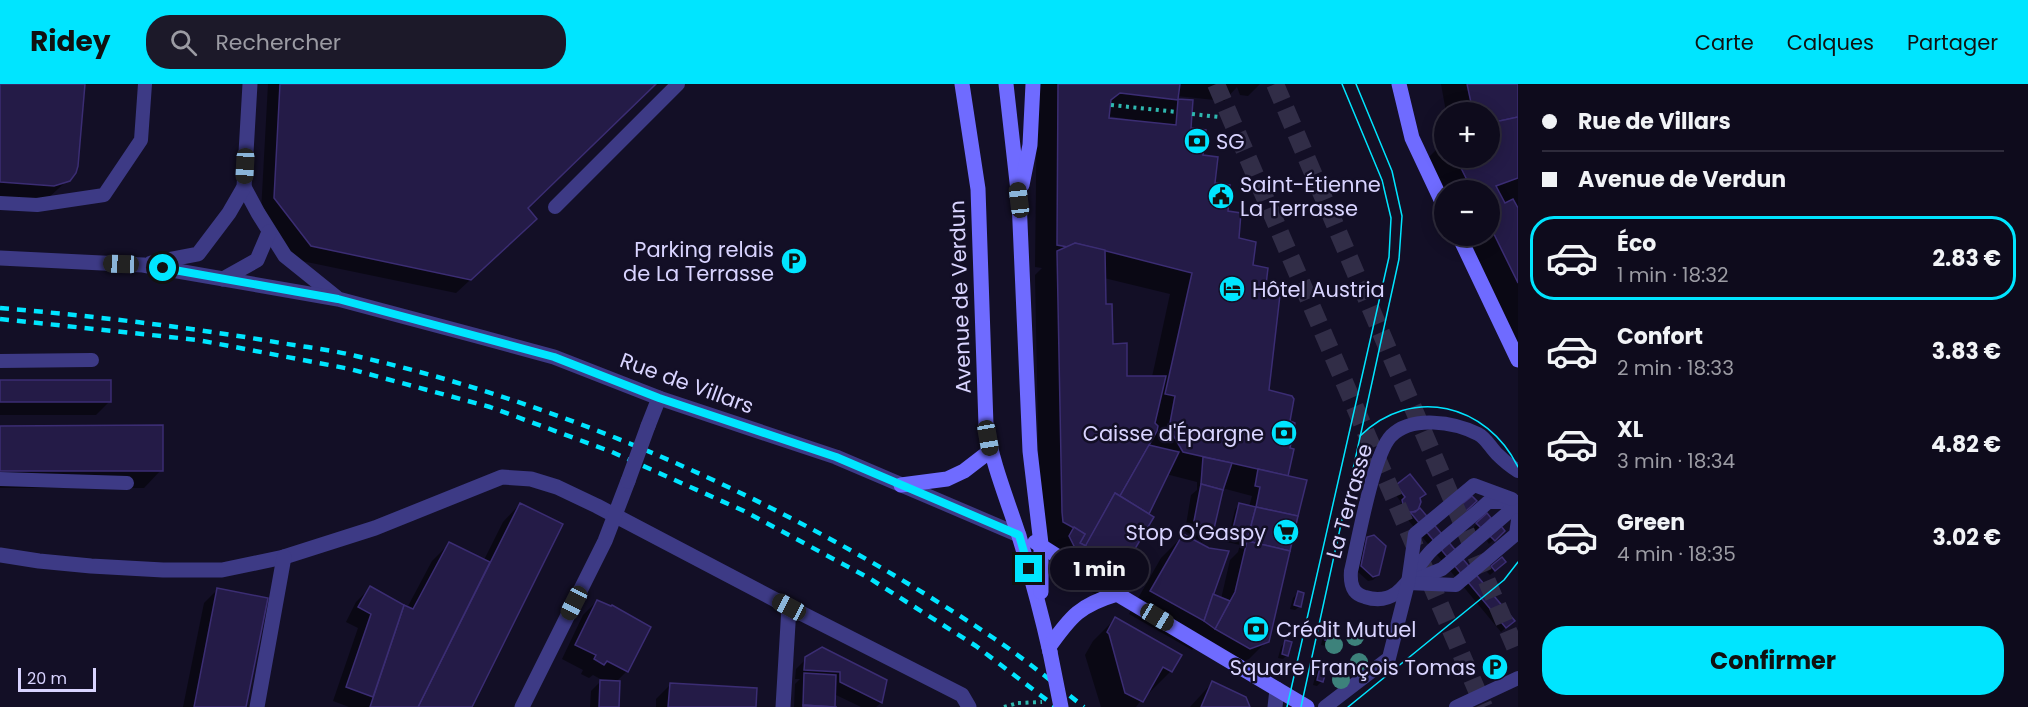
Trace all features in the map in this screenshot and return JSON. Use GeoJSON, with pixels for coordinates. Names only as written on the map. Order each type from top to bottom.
{"type":"FeatureCollection","features":[{"type":"Feature","properties":{"kind":"main road","name":"Avenue de Verdun"},"geometry":{"type":"LineString","coordinates":[[962,84],[978,189],[986,425],[990,451],[1019,535],[1041,610],[1061,707]]}},
{"type":"Feature","properties":{"kind":"main road","name":"Avenue de Verdun"},"geometry":{"type":"LineString","coordinates":[[1006,84],[1019,200],[1030,451],[1041,544],[1041,610]]}},
{"type":"Feature","properties":{"kind":"main road"},"geometry":{"type":"LineString","coordinates":[[1019,200],[1030,146],[1033,84]]}},
{"type":"Feature","properties":{"kind":"main road"},"geometry":{"type":"LineString","coordinates":[[1399,84],[1412,138],[1434,185]]}},
{"type":"Feature","properties":{"kind":"main road"},"geometry":{"type":"LineString","coordinates":[[1464,246],[1518,360]]}},
{"type":"Feature","properties":{"kind":"main road"},"geometry":{"type":"LineString","coordinates":[[902,484],[947,479],[964,471],[990,451]]}},
{"type":"Feature","properties":{"kind":"main road","name":"Rue de Villars"},"geometry":{"type":"LineString","coordinates":[[1019,535],[1041,544],[1117,594],[1307,707]]}},
{"type":"Feature","properties":{"kind":"main road"},"geometry":{"type":"LineString","coordinates":[[1049,650],[1065,624],[1080,609],[1094,601],[1117,594]]}},
{"type":"Feature","properties":{"kind":"street"},"geometry":{"type":"LineString","coordinates":[[142,265],[198,254],[229,213],[244,187],[250,84]]}},
{"type":"Feature","properties":{"kind":"street"},"geometry":{"type":"LineString","coordinates":[[244,187],[285,256],[338,299]]}},
{"type":"Feature","properties":{"kind":"street"},"geometry":{"type":"LineString","coordinates":[[223,279],[257,260],[269,232]]}},
{"type":"Feature","properties":{"kind":"street","name":"Rue de Villars"},"geometry":{"type":"LineString","coordinates":[[0,258],[142,265],[338,299],[554,357],[659,398],[836,457],[1019,535]]}},
{"type":"Feature","properties":{"kind":"street"},"geometry":{"type":"LineString","coordinates":[[522,707],[605,541],[659,398]]}},
{"type":"Feature","properties":{"kind":"street"},"geometry":{"type":"LineString","coordinates":[[0,555],[91,566],[163,570],[222,570],[284,557],[375,528],[502,477],[531,479],[557,487],[615,516],[962,695],[969,707]]}},
{"type":"Feature","properties":{"kind":"street"},"geometry":{"type":"LineString","coordinates":[[257,707],[284,557]]}},
{"type":"Feature","properties":{"kind":"street"},"geometry":{"type":"LineString","coordinates":[[783,707],[789,607]]}},
{"type":"Feature","properties":{"kind":"street"},"geometry":{"type":"LineString","coordinates":[[1275,707],[1277,689]]}},
{"type":"Feature","properties":{"kind":"lane"},"geometry":{"type":"LineString","coordinates":[[0,203],[37,205],[104,195],[141,140],[145,84]]}},
{"type":"Feature","properties":{"kind":"lane"},"geometry":{"type":"LineString","coordinates":[[555,207],[678,84]]}},
{"type":"Feature","properties":{"kind":"lane"},"geometry":{"type":"LineString","coordinates":[[0,361],[92,360]]}},
{"type":"Feature","properties":{"kind":"lane","name":"La Terrasse"},"geometry":{"type":"LineString","coordinates":[[1518,471],[1501,458],[1479,434],[1452,425],[1422,423],[1398,431],[1390,437],[1382,450],[1376,467],[1350,579],[1354,591],[1359,596],[1384,598],[1393,595],[1408,583],[1442,569],[1518,503]]}},
{"type":"Feature","properties":{"kind":"lane"},"geometry":{"type":"LineString","coordinates":[[0,479],[127,483]]}},
{"type":"Feature","properties":{"kind":"lane","name":"La Terrasse"},"geometry":{"type":"LineString","coordinates":[[1325,707],[1389,658],[1408,583],[1415,534],[1474,485],[1518,503]]}},
{"type":"Feature","properties":{"kind":"lane","name":"La Terrasse"},"geometry":{"type":"LineString","coordinates":[[1408,583],[1429,552],[1488,502],[1518,503]]}},
{"type":"Feature","properties":{"kind":"lane"},"geometry":{"type":"LineString","coordinates":[[1408,583],[1456,585],[1516,534],[1518,520]]}},
{"type":"Feature","properties":{"kind":"lane"},"geometry":{"type":"LineString","coordinates":[[1456,707],[1518,678]]}},
{"type":"Feature","properties":{"kind":"path"},"geometry":{"type":"LineString","coordinates":[[1111,105],[1177,112]]}},
{"type":"Feature","properties":{"kind":"path"},"geometry":{"type":"LineString","coordinates":[[1192,114],[1219,117]]}},
{"type":"Feature","properties":{"kind":"path"},"geometry":{"type":"LineString","coordinates":[[1004,707],[1018,703]]}},
{"type":"Feature","properties":{"kind":"building"},"geometry":{"type":"Polygon","coordinates":[[[0,84],[85,84],[78,166],[70,181],[54,186],[0,182],[0,84]]]}},
{"type":"Feature","properties":{"kind":"building"},"geometry":{"type":"Polygon","coordinates":[[[280,84],[656,84],[528,208],[537,219],[471,280],[311,246],[274,198],[280,84]]]}},
{"type":"Feature","properties":{"kind":"building"},"geometry":{"type":"Polygon","coordinates":[[[1058,84],[1180,84],[1178,99],[1193,100],[1191,128],[1206,130],[1203,155],[1218,157],[1215,183],[1230,185],[1228,211],[1241,213],[1239,238],[1256,242],[1253,265],[1268,268],[1265,293],[1280,295],[1269,390],[1292,396],[1294,399],[1290,421],[1295,423],[1290,448],[1294,449],[1288,476],[1183,452],[1169,428],[1175,396],[1165,394],[1192,273],[1075,243],[1068,247],[1057,245],[1058,84]],[[1120,93],[1111,100],[1109,118],[1176,125],[1178,100],[1120,93]]]}},
{"type":"Feature","properties":{"kind":"building"},"geometry":{"type":"Polygon","coordinates":[[[1467,84],[1518,84],[1518,117],[1500,121],[1500,102],[1471,102],[1467,84]]]}},
{"type":"Feature","properties":{"kind":"building"},"geometry":{"type":"Polygon","coordinates":[[[1518,117],[1518,178],[1500,185],[1500,180],[1467,180],[1461,168],[1500,168],[1500,121],[1518,117]]]}},
{"type":"Feature","properties":{"kind":"building"},"geometry":{"type":"Polygon","coordinates":[[[1500,194],[1505,203],[1513,199],[1518,208],[1518,283],[1500,246],[1500,194]]]}},
{"type":"Feature","properties":{"kind":"building"},"geometry":{"type":"Polygon","coordinates":[[[1075,243],[1105,250],[1106,304],[1112,304],[1113,344],[1127,343],[1127,376],[1166,376],[1155,423],[1158,426],[1157,431],[1120,496],[1115,493],[1086,546],[1080,543],[1085,534],[1063,522],[1062,512],[1057,251],[1075,243]]]}},
{"type":"Feature","properties":{"kind":"building"},"geometry":{"type":"Polygon","coordinates":[[[0,380],[111,380],[111,402],[0,402],[0,380]]]}},
{"type":"Feature","properties":{"kind":"building"},"geometry":{"type":"Polygon","coordinates":[[[163,425],[163,471],[0,471],[0,426],[163,425]]]}},
{"type":"Feature","properties":{"kind":"building"},"geometry":{"type":"Polygon","coordinates":[[[1149,445],[1179,452],[1149,514],[1120,496],[1149,445]]]}},
{"type":"Feature","properties":{"kind":"building"},"geometry":{"type":"Polygon","coordinates":[[[1203,457],[1232,463],[1223,490],[1201,484],[1203,457]]]}},
{"type":"Feature","properties":{"kind":"building"},"geometry":{"type":"Polygon","coordinates":[[[1258,469],[1307,480],[1298,516],[1256,507],[1260,487],[1255,486],[1258,469]]]}},
{"type":"Feature","properties":{"kind":"building"},"geometry":{"type":"Polygon","coordinates":[[[1410,474],[1426,494],[1420,498],[1418,510],[1410,513],[1404,509],[1402,500],[1405,497],[1396,485],[1410,474]]]}},
{"type":"Feature","properties":{"kind":"building"},"geometry":{"type":"Polygon","coordinates":[[[1201,484],[1223,490],[1213,533],[1194,521],[1201,484]]]}},
{"type":"Feature","properties":{"kind":"building"},"geometry":{"type":"Polygon","coordinates":[[[1115,493],[1154,517],[1120,574],[1082,552],[1115,493]]]}},
{"type":"Feature","properties":{"kind":"building"},"geometry":{"type":"Polygon","coordinates":[[[1472,496],[1477,501],[1466,511],[1461,505],[1472,496]]]}},
{"type":"Feature","properties":{"kind":"building"},"geometry":{"type":"Polygon","coordinates":[[[520,503],[563,524],[472,707],[418,707],[520,503]]]}},
{"type":"Feature","properties":{"kind":"building"},"geometry":{"type":"Polygon","coordinates":[[[1239,503],[1256,507],[1247,541],[1231,537],[1239,503]]]}},
{"type":"Feature","properties":{"kind":"building"},"geometry":{"type":"Polygon","coordinates":[[[1256,507],[1298,516],[1290,551],[1247,541],[1256,507]]]}},
{"type":"Feature","properties":{"kind":"building"},"geometry":{"type":"Polygon","coordinates":[[[1420,508],[1515,621],[1506,628],[1410,512],[1415,512],[1420,508]]]}},
{"type":"Feature","properties":{"kind":"building"},"geometry":{"type":"Polygon","coordinates":[[[1487,513],[1491,518],[1481,528],[1476,523],[1487,513]]]}},
{"type":"Feature","properties":{"kind":"building"},"geometry":{"type":"Polygon","coordinates":[[[1501,526],[1505,531],[1495,541],[1490,536],[1501,526]]]}},
{"type":"Feature","properties":{"kind":"building"},"geometry":{"type":"Polygon","coordinates":[[[1074,527],[1085,534],[1080,543],[1086,546],[1082,552],[1074,546],[1069,536],[1074,527]]]}},
{"type":"Feature","properties":{"kind":"building"},"geometry":{"type":"Polygon","coordinates":[[[1183,534],[1209,548],[1229,551],[1204,621],[1150,591],[1183,534]]]}},
{"type":"Feature","properties":{"kind":"building"},"geometry":{"type":"Polygon","coordinates":[[[1374,535],[1386,546],[1379,575],[1373,577],[1361,566],[1367,537],[1374,535]]]}},
{"type":"Feature","properties":{"kind":"building"},"geometry":{"type":"Polygon","coordinates":[[[1247,541],[1290,551],[1269,642],[1250,649],[1215,629],[1235,592],[1247,541]]]}},
{"type":"Feature","properties":{"kind":"building"},"geometry":{"type":"Polygon","coordinates":[[[449,542],[490,562],[418,707],[370,707],[404,605],[413,609],[449,542]]]}},
{"type":"Feature","properties":{"kind":"building"},"geometry":{"type":"Polygon","coordinates":[[[1502,557],[1506,562],[1495,571],[1491,566],[1502,557]]]}},
{"type":"Feature","properties":{"kind":"building"},"geometry":{"type":"Polygon","coordinates":[[[370,586],[404,605],[373,697],[346,687],[371,614],[358,607],[370,586]]]}},
{"type":"Feature","properties":{"kind":"building"},"geometry":{"type":"Polygon","coordinates":[[[217,588],[268,598],[246,707],[194,707],[217,588]]]}},
{"type":"Feature","properties":{"kind":"building"},"geometry":{"type":"Polygon","coordinates":[[[1298,591],[1304,593],[1301,607],[1294,605],[1298,591]]]}},
{"type":"Feature","properties":{"kind":"building"},"geometry":{"type":"Polygon","coordinates":[[[1213,594],[1230,601],[1215,629],[1204,621],[1213,594]]]}},
{"type":"Feature","properties":{"kind":"building"},"geometry":{"type":"Polygon","coordinates":[[[597,600],[612,605],[651,627],[628,672],[607,661],[604,665],[594,659],[596,655],[575,645],[597,600]]]}},
{"type":"Feature","properties":{"kind":"building"},"geometry":{"type":"Polygon","coordinates":[[[1115,617],[1182,655],[1172,672],[1163,667],[1143,702],[1125,693],[1107,632],[1115,617]]]}},
{"type":"Feature","properties":{"kind":"building"},"geometry":{"type":"Polygon","coordinates":[[[1329,627],[1335,628],[1332,642],[1325,640],[1329,627]]]}},
{"type":"Feature","properties":{"kind":"building"},"geometry":{"type":"Polygon","coordinates":[[[1285,640],[1292,642],[1288,656],[1282,654],[1285,640]]]}},
{"type":"Feature","properties":{"kind":"building"},"geometry":{"type":"Polygon","coordinates":[[[822,647],[887,680],[882,703],[840,682],[840,672],[804,670],[805,657],[822,647]]]}},
{"type":"Feature","properties":{"kind":"building"},"geometry":{"type":"Polygon","coordinates":[[[1320,667],[1327,668],[1323,682],[1317,680],[1320,667]]]}},
{"type":"Feature","properties":{"kind":"building"},"geometry":{"type":"Polygon","coordinates":[[[804,673],[836,675],[835,707],[803,705],[804,673]]]}},
{"type":"Feature","properties":{"kind":"building"},"geometry":{"type":"Polygon","coordinates":[[[600,680],[620,681],[619,707],[599,707],[600,680]]]}},
{"type":"Feature","properties":{"kind":"building"},"geometry":{"type":"Polygon","coordinates":[[[1212,681],[1246,697],[1250,707],[1201,707],[1212,681]]]}},
{"type":"Feature","properties":{"kind":"building"},"geometry":{"type":"Polygon","coordinates":[[[670,683],[757,688],[756,707],[668,707],[670,683]]]}},
{"type":"Feature","properties":{"kind":"building"},"geometry":{"type":"Polygon","coordinates":[[[803,705],[835,707],[803,707],[803,705]]]}},
{"type":"Feature","properties":{"kind":"tunnel"},"geometry":{"type":"LineString","coordinates":[[1216,84],[1484,707]]}},
{"type":"Feature","properties":{"kind":"tunnel"},"geometry":{"type":"LineString","coordinates":[[1275,84],[1518,654]]}},
{"type":"Feature","properties":{"kind":"tram line"},"geometry":{"type":"LineString","coordinates":[[1287,707],[1389,257],[1391,218],[1382,180],[1342,84]]}},
{"type":"Feature","properties":{"kind":"tram line"},"geometry":{"type":"LineString","coordinates":[[1301,707],[1399,259],[1402,216],[1392,171],[1356,84]]}},
{"type":"Feature","properties":{"kind":"tram line"},"geometry":{"type":"LineString","coordinates":[[1360,436],[1380,420],[1402,410],[1425,407],[1447,409],[1468,416],[1488,428],[1504,445],[1518,467]]}},
{"type":"Feature","properties":{"kind":"tram line"},"geometry":{"type":"LineString","coordinates":[[1348,707],[1504,580],[1518,562]]}},
{"type":"Feature","properties":{"kind":"railway"},"geometry":{"type":"LineString","coordinates":[[0,308],[106,318],[328,350],[440,378],[524,404],[607,434],[768,506],[846,548],[922,592],[995,639],[1084,707]]}},
{"type":"Feature","properties":{"kind":"railway"},"geometry":{"type":"LineString","coordinates":[[0,319],[198,340],[350,369],[490,407],[612,452],[744,511],[869,578],[976,646],[1056,707]]}},
{"type":"Feature","properties":{"kind":"place","name":"SG"},"geometry":{"type":"Point","coordinates":[1197,141]}},
{"type":"Feature","properties":{"kind":"place","name":"Saint-Étienne La Terrasse"},"geometry":{"type":"Point","coordinates":[1221,196]}},
{"type":"Feature","properties":{"kind":"place","name":"Parking relais de La Terrasse"},"geometry":{"type":"Point","coordinates":[794,261]}},
{"type":"Feature","properties":{"kind":"place","name":"Hôtel Austria"},"geometry":{"type":"Point","coordinates":[1232,289]}},
{"type":"Feature","properties":{"kind":"place","name":"Caisse d'Épargne"},"geometry":{"type":"Point","coordinates":[1284,433]}},
{"type":"Feature","properties":{"kind":"place","name":"Stop O'Gaspy"},"geometry":{"type":"Point","coordinates":[1286,532]}},
{"type":"Feature","properties":{"kind":"place","name":"Crédit Mutuel"},"geometry":{"type":"Point","coordinates":[1256,629]}},
{"type":"Feature","properties":{"kind":"place","name":"Square François Tomas"},"geometry":{"type":"Point","coordinates":[1495,667]}},
{"type":"Feature","properties":{"kind":"route"},"geometry":{"type":"LineString","coordinates":[[163,268],[338,299],[554,357],[659,398],[836,457],[1019,535],[1029,569]]}}]}
